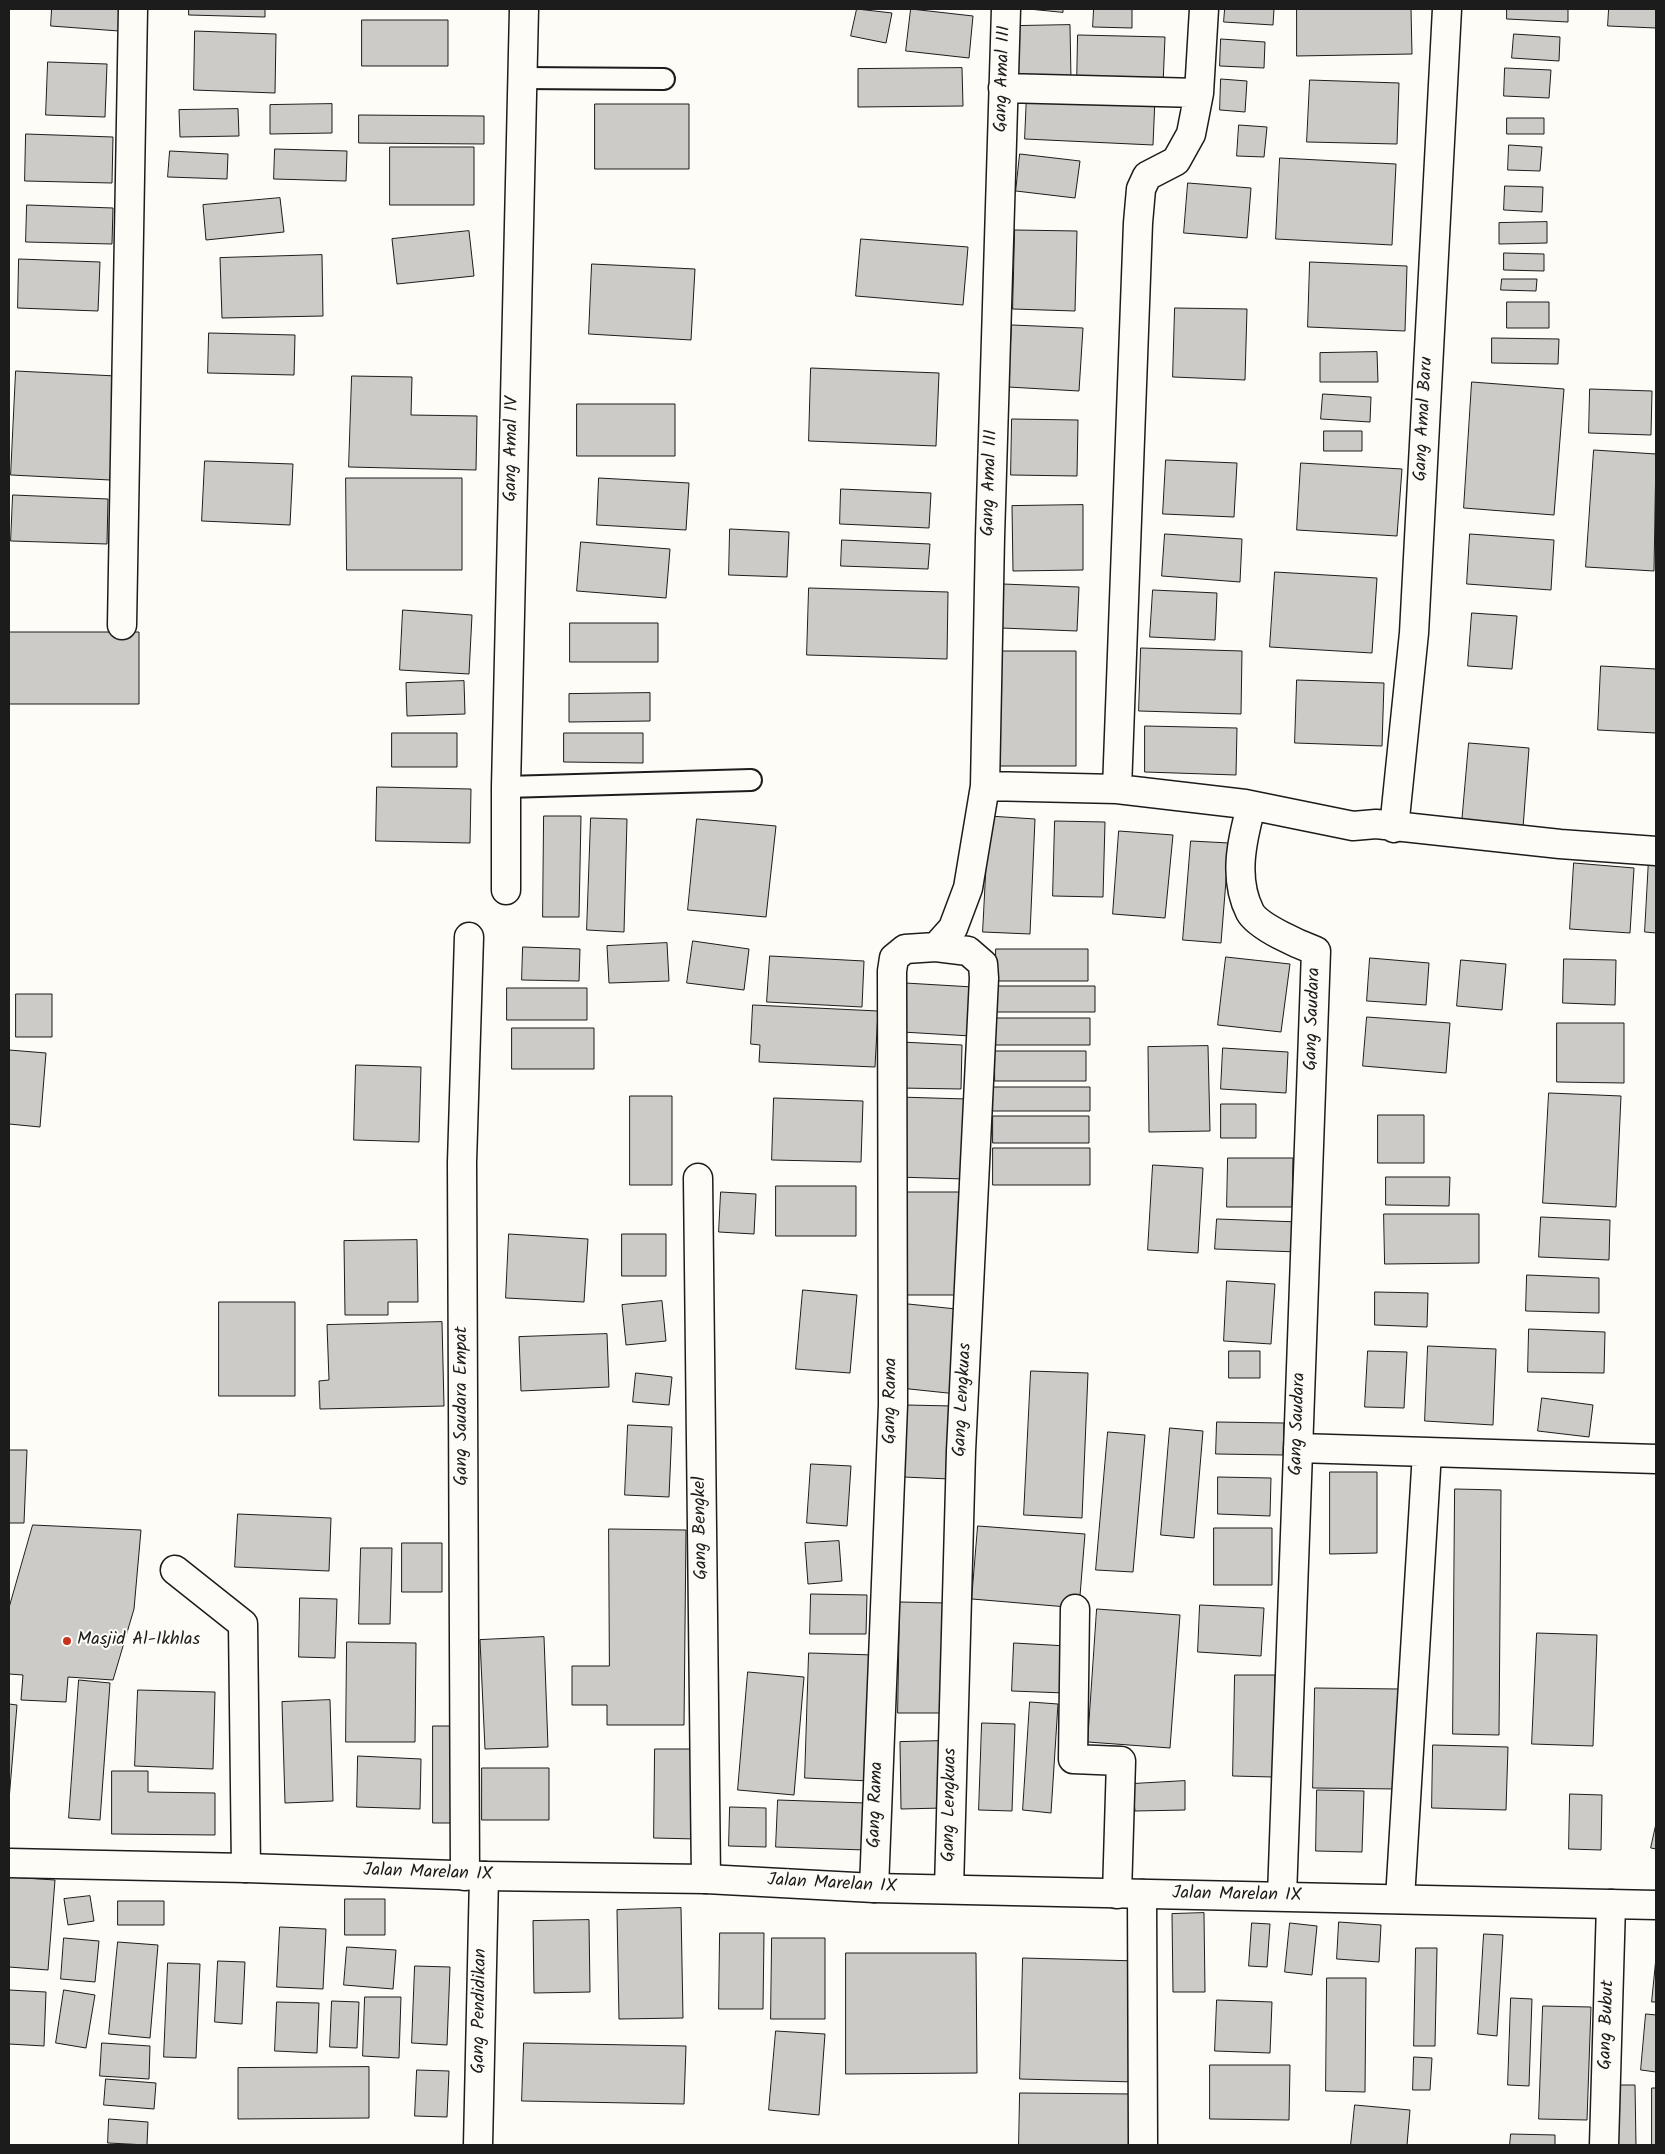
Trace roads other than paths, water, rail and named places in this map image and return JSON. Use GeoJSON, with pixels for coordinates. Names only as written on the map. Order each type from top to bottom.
{"type":"FeatureCollection","features":[{"type":"Feature","properties":{"kind":"street"},"geometry":{"type":"LineString","coordinates":[[122,625],[133,9]]}},
{"type":"Feature","properties":{"kind":"street","name":"Gang Amal IV"},"geometry":{"type":"LineString","coordinates":[[506,890],[506,787],[524,9]]}},
{"type":"Feature","properties":{"kind":"street","name":"Gang Amal III"},"geometry":{"type":"LineString","coordinates":[[936,947],[953,928],[968,888],[985,786],[1006,9]]}},
{"type":"Feature","properties":{"kind":"street"},"geometry":{"type":"LineString","coordinates":[[1117,790],[1138,223],[1141,189],[1147,176],[1176,161],[1191,134],[1199,93],[1204,9]]}},
{"type":"Feature","properties":{"kind":"street","name":"Gang Amal Baru"},"geometry":{"type":"LineString","coordinates":[[1394,828],[1414,633],[1447,9]]}},
{"type":"Feature","properties":{"kind":"street"},"geometry":{"type":"LineString","coordinates":[[1003,88],[1199,93]]}},
{"type":"Feature","properties":{"kind":"street"},"geometry":{"type":"LineString","coordinates":[[985,786],[1117,790],[1251,806],[1353,826],[1376,824],[1394,828],[1656,851]]}},
{"type":"Feature","properties":{"kind":"street","name":"Gang Saudara"},"geometry":{"type":"LineString","coordinates":[[1251,806],[1243,836],[1240,883],[1251,914],[1291,942],[1316,951],[1282,1896]]}},
{"type":"Feature","properties":{"kind":"street","name":"Gang Saudara Empat"},"geometry":{"type":"LineString","coordinates":[[469,936],[462,1162],[475,1876]]}},
{"type":"Feature","properties":{"kind":"street","name":"Gang Rama"},"geometry":{"type":"LineString","coordinates":[[874,1888],[893,1406],[892,971],[894,958],[905,949],[936,947]]}},
{"type":"Feature","properties":{"kind":"street","name":"Gang Lengkuas"},"geometry":{"type":"LineString","coordinates":[[936,947],[968,951],[983,964],[984,978],[961,1460],[949,1889]]}},
{"type":"Feature","properties":{"kind":"street","name":"Gang Bengkel"},"geometry":{"type":"LineString","coordinates":[[698,1178],[706,1879]]}},
{"type":"Feature","properties":{"kind":"street"},"geometry":{"type":"LineString","coordinates":[[1298,1448],[1656,1459]]}},
{"type":"Feature","properties":{"kind":"street"},"geometry":{"type":"LineString","coordinates":[[1400,1899],[1427,1452]]}},
{"type":"Feature","properties":{"kind":"street"},"geometry":{"type":"LineString","coordinates":[[175,1570],[243,1624],[246,1868]]}},
{"type":"Feature","properties":{"kind":"street"},"geometry":{"type":"LineString","coordinates":[[1075,1609],[1073,1759],[1121,1761],[1143,2145]]}},
{"type":"Feature","properties":{"kind":"street","name":"Jalan Marelan IX"},"geometry":{"type":"LineString","coordinates":[[9,1863],[246,1868],[475,1876],[706,1879],[874,1888],[1656,1905]]}},
{"type":"Feature","properties":{"kind":"street","name":"Gang Pendidikan"},"geometry":{"type":"LineString","coordinates":[[475,1876],[478,2145]]}},
{"type":"Feature","properties":{"kind":"street","name":"Gang Bubut"},"geometry":{"type":"LineString","coordinates":[[1604,2145],[1612,1904]]}},
{"type":"Feature","properties":{"kind":"lane"},"geometry":{"type":"LineString","coordinates":[[522,78],[664,79]]}},
{"type":"Feature","properties":{"kind":"lane"},"geometry":{"type":"LineString","coordinates":[[506,787],[751,780]]}},
{"type":"Feature","properties":{"kind":"place","name":"Masjid Al-Ikhlas"},"geometry":{"type":"Point","coordinates":[67,1641]}}]}
